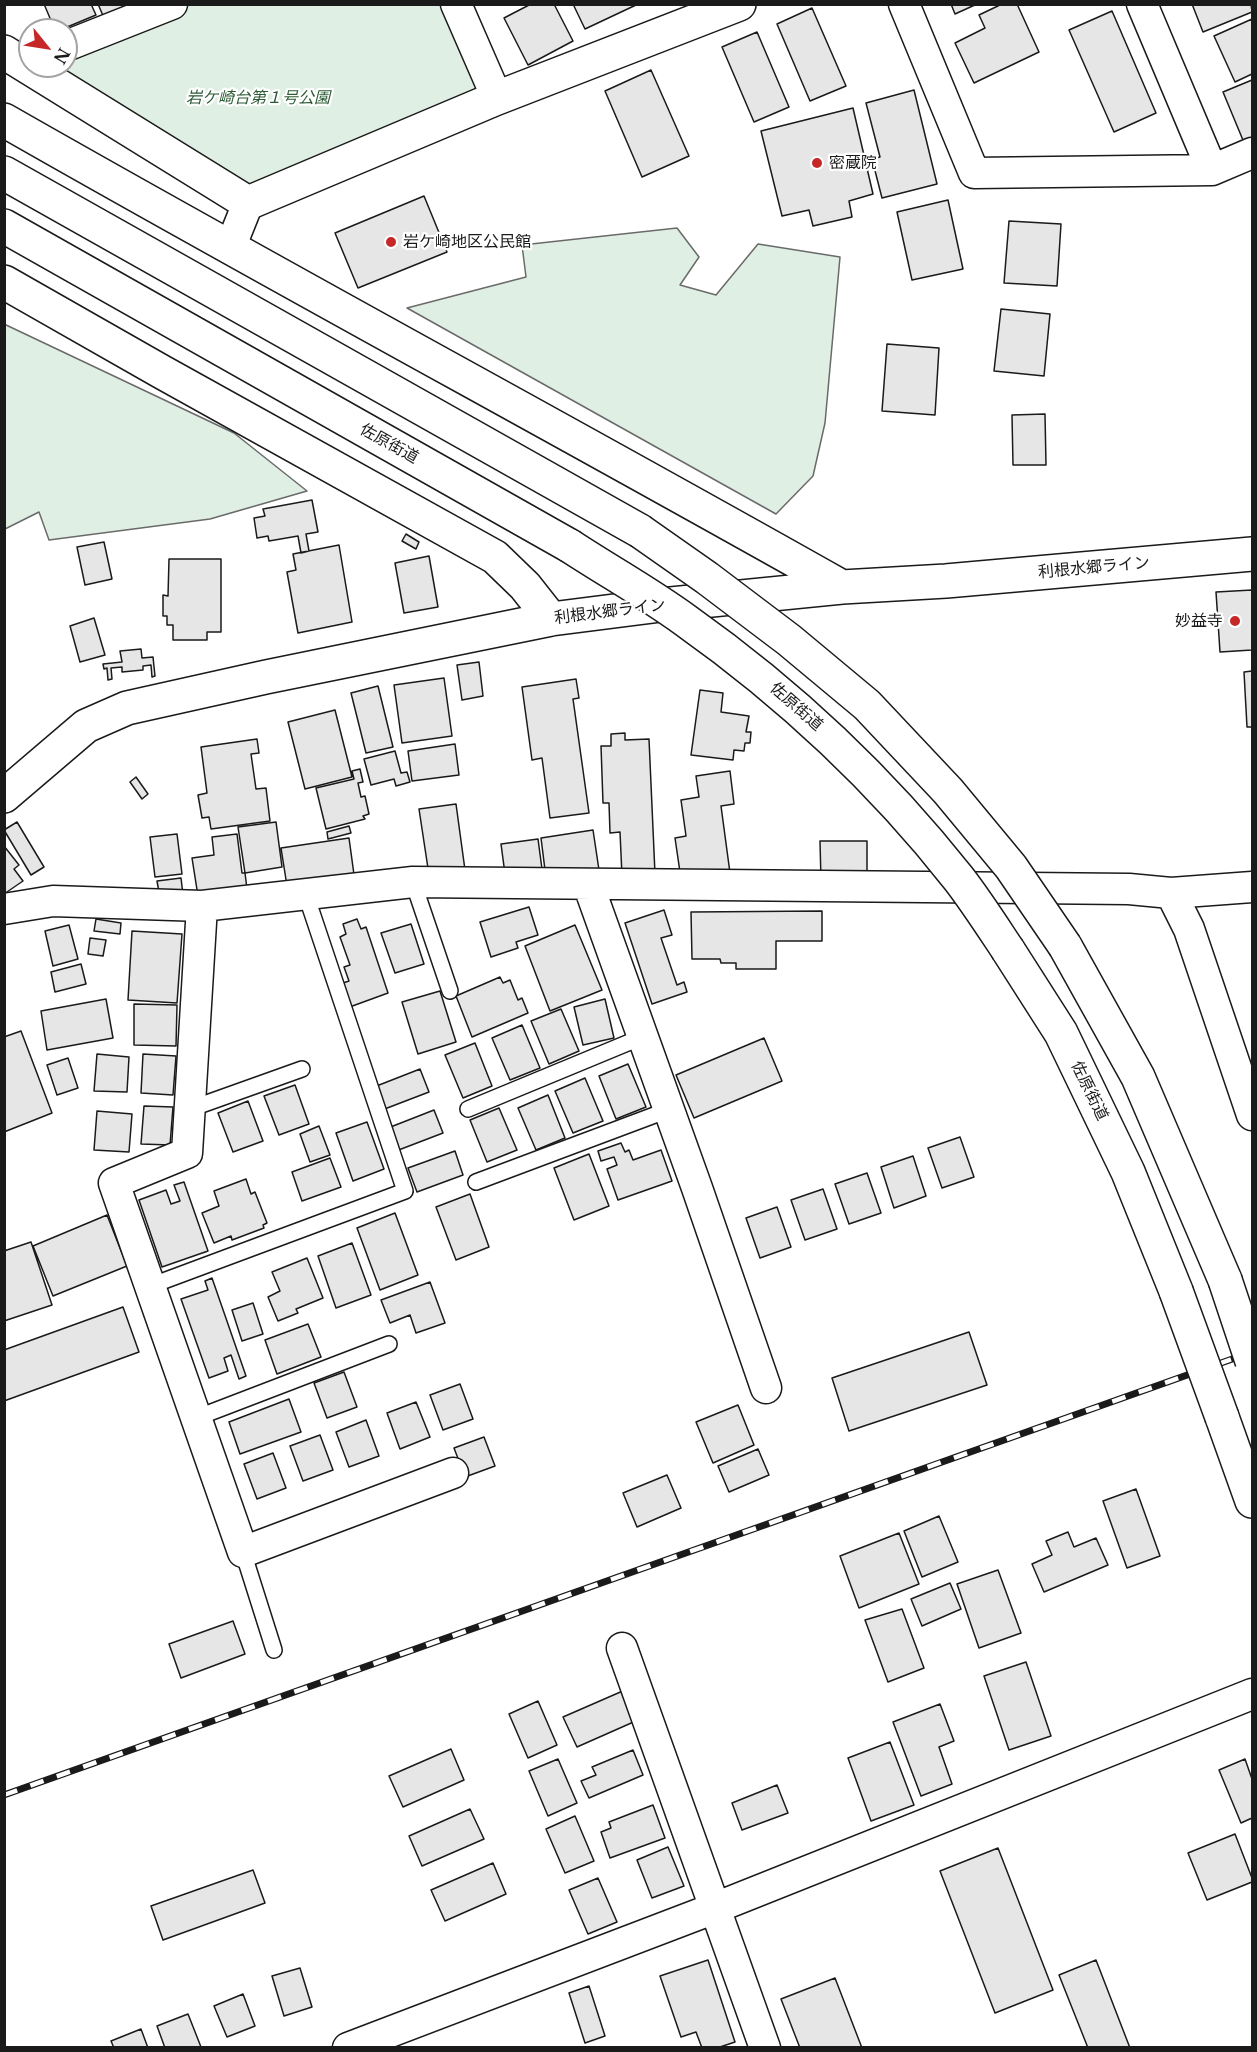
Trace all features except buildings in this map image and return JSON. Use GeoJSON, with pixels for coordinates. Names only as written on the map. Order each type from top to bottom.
{"type":"FeatureCollection","features":[{"type":"Feature","properties":{"kind":"main road"},"geometry":{"type":"LineString","coordinates":[[49,78],[248,203],[497,98],[739,4]]}},
{"type":"Feature","properties":{"kind":"main road"},"geometry":{"type":"LineString","coordinates":[[4,120],[842,587]]}},
{"type":"Feature","properties":{"kind":"main road"},"geometry":{"type":"LineString","coordinates":[[4,173],[640,531],[789,640],[867,705],[948,791],[1011,867],[1065,946],[1138,1077],[1225,1281],[1252,1361]]}},
{"type":"Feature","properties":{"kind":"main road","name":"佐原街道"},"geometry":{"type":"LineString","coordinates":[[4,226],[570,546],[684,619],[756,673],[831,738],[897,806],[959,879],[1061,1033],[1128,1172],[1176,1291],[1252,1501]]}},
{"type":"Feature","properties":{"kind":"main road"},"geometry":{"type":"LineString","coordinates":[[4,282],[495,556],[525,586],[551,619]]}},
{"type":"Feature","properties":{"kind":"main road","name":"利根水郷ライン"},"geometry":{"type":"LineString","coordinates":[[4,796],[86,726],[127,708],[551,619],[661,605],[842,587],[946,581],[1252,554]]}},
{"type":"Feature","properties":{"kind":"street"},"geometry":{"type":"LineString","coordinates":[[78,41],[171,4]]}},
{"type":"Feature","properties":{"kind":"street"},"geometry":{"type":"LineString","coordinates":[[456,4],[497,98]]}},
{"type":"Feature","properties":{"kind":"street"},"geometry":{"type":"LineString","coordinates":[[904,4],[974,173],[1212,170],[1252,153]]}},
{"type":"Feature","properties":{"kind":"street"},"geometry":{"type":"LineString","coordinates":[[1142,4],[1212,170]]}},
{"type":"Feature","properties":{"kind":"street"},"geometry":{"type":"LineString","coordinates":[[230,248],[248,203]]}},
{"type":"Feature","properties":{"kind":"street"},"geometry":{"type":"LineString","coordinates":[[4,909],[53,901],[202,906],[413,882],[1129,889],[1171,893],[1252,887]]}},
{"type":"Feature","properties":{"kind":"street"},"geometry":{"type":"LineString","coordinates":[[588,884],[766,1388]]}},
{"type":"Feature","properties":{"kind":"street"},"geometry":{"type":"LineString","coordinates":[[1171,893],[1189,929],[1252,1115]]}},
{"type":"Feature","properties":{"kind":"street"},"geometry":{"type":"LineString","coordinates":[[202,906],[187,1153],[114,1183],[243,1552],[453,1473]]}},
{"type":"Feature","properties":{"kind":"street"},"geometry":{"type":"LineString","coordinates":[[622,1648],[765,2048]]}},
{"type":"Feature","properties":{"kind":"street"},"geometry":{"type":"LineString","coordinates":[[348,2048],[1250,1704]]}},
{"type":"Feature","properties":{"kind":"lane"},"geometry":{"type":"LineString","coordinates":[[413,882],[450,990]]}},
{"type":"Feature","properties":{"kind":"lane"},"geometry":{"type":"LineString","coordinates":[[150,1286],[405,1191],[306,895]]}},
{"type":"Feature","properties":{"kind":"lane"},"geometry":{"type":"LineString","coordinates":[[468,1109],[642,1037]]}},
{"type":"Feature","properties":{"kind":"lane"},"geometry":{"type":"LineString","coordinates":[[190,1109],[302,1069]]}},
{"type":"Feature","properties":{"kind":"lane"},"geometry":{"type":"LineString","coordinates":[[476,1182],[668,1110]]}},
{"type":"Feature","properties":{"kind":"lane"},"geometry":{"type":"LineString","coordinates":[[196,1418],[389,1344]]}},
{"type":"Feature","properties":{"kind":"lane"},"geometry":{"type":"LineString","coordinates":[[243,1552],[274,1650]]}},
{"type":"Feature","properties":{"kind":"green space","name":"岩ケ崎台第１号公園"},"geometry":{"type":"Polygon","coordinates":[[[172,5],[456,5],[497,98],[248,203],[49,78],[78,78],[78,41],[172,5]]]}},
{"type":"Feature","properties":{"kind":"green space"},"geometry":{"type":"Polygon","coordinates":[[[677,228],[699,257],[680,285],[716,295],[758,244],[840,257],[825,423],[813,476],[776,514],[407,308],[526,277],[522,245],[677,228]]]}},
{"type":"Feature","properties":{"kind":"green space"},"geometry":{"type":"Polygon","coordinates":[[[4,324],[234,433],[307,491],[210,519],[49,540],[39,512],[5,529],[4,324]]]}},
{"type":"Feature","properties":{"kind":"railway"},"geometry":{"type":"LineString","coordinates":[[4,1795],[1252,1352]]}},
{"type":"Feature","properties":{"kind":"place","name":"密蔵院"},"geometry":{"type":"Point","coordinates":[817,163]}},
{"type":"Feature","properties":{"kind":"place","name":"岩ケ崎地区公民館"},"geometry":{"type":"Point","coordinates":[391,242]}},
{"type":"Feature","properties":{"kind":"place","name":"妙益寺"},"geometry":{"type":"Point","coordinates":[1235,621]}}]}
